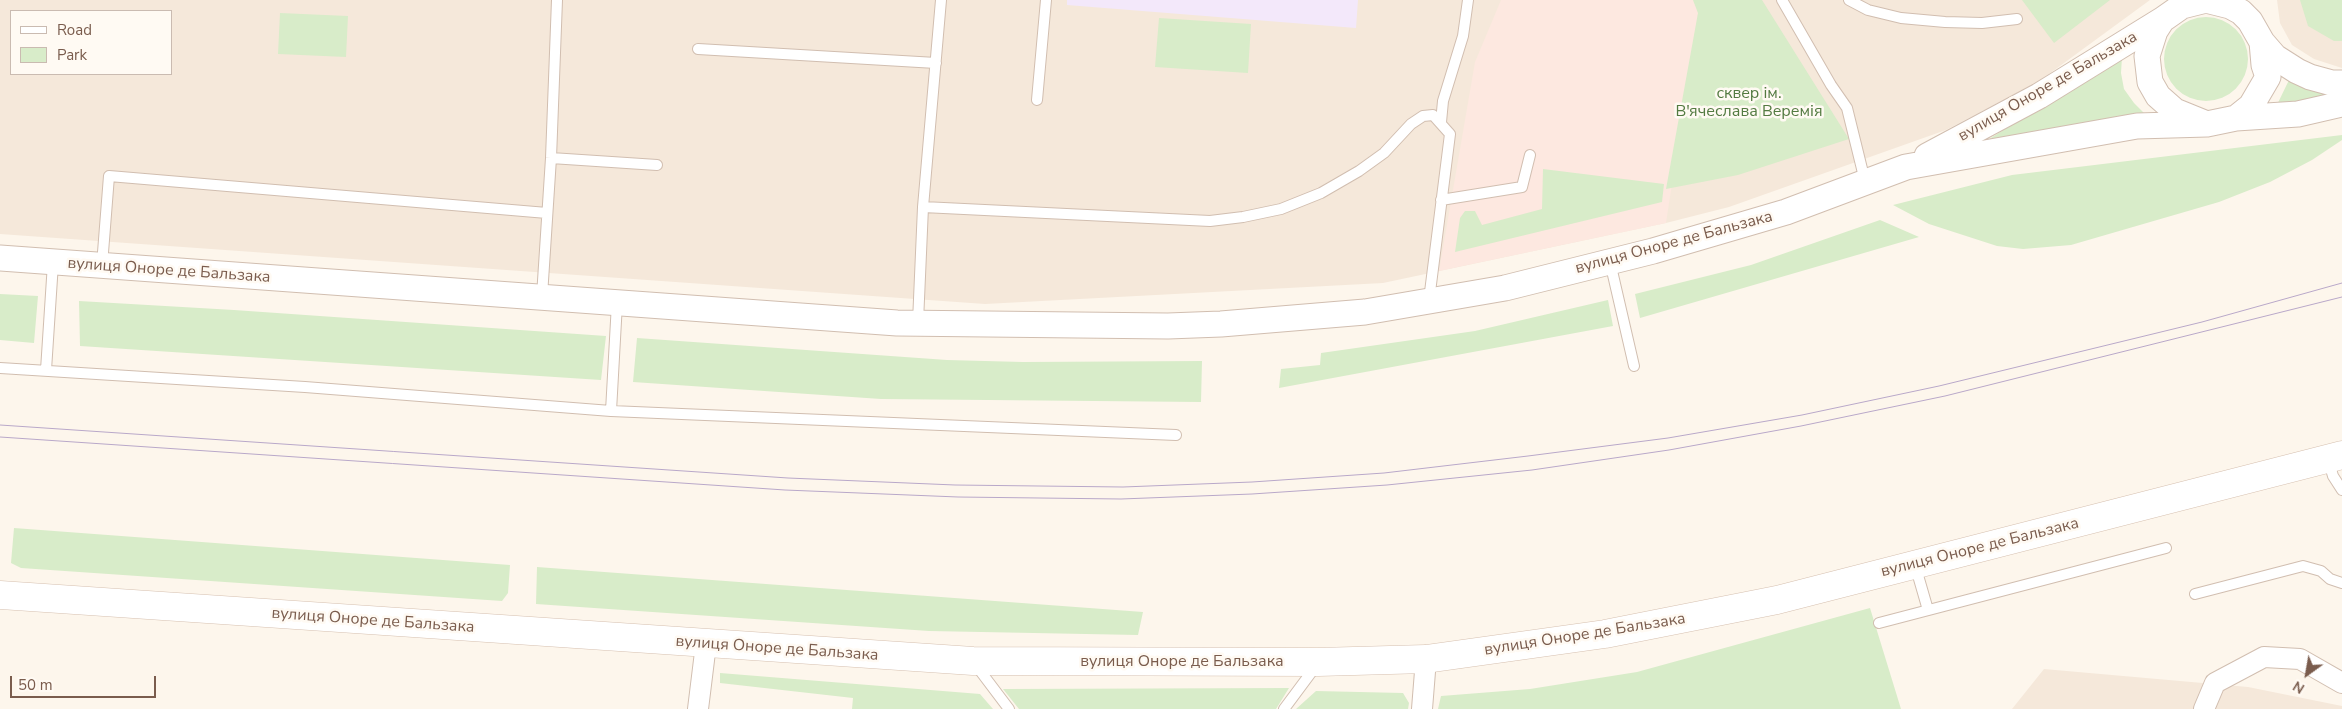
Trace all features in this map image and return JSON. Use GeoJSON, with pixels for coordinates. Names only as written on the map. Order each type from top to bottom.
{"type":"FeatureCollection","features":[{"type":"Feature","properties":{"kind":"main road","name":"вулиця Оноре де Бальзака"},"geometry":{"type":"LineString","coordinates":[[0,595],[973,661],[1318,662],[1426,659],[1605,634],[1778,600],[2335,456]]}},
{"type":"Feature","properties":{"kind":"street"},"geometry":{"type":"LineString","coordinates":[[2342,83],[2332,83],[2310,77],[2275,57],[2254,21],[2242,12],[2218,2],[2206,0],[2177,9],[2155,31],[2147,56],[2150,82],[2158,96],[2175,111],[2207,124],[2236,118],[2298,114],[2342,104]]}},
{"type":"Feature","properties":{"kind":"street","name":"вулиця Оноре де Бальзака"},"geometry":{"type":"LineString","coordinates":[[1906,167],[2039,96],[2177,9]]}},
{"type":"Feature","properties":{"kind":"street"},"geometry":{"type":"LineString","coordinates":[[2236,118],[2251,106],[2268,77],[2254,21]]}},
{"type":"Feature","properties":{"kind":"street","name":"вулиця Оноре де Бальзака"},"geometry":{"type":"LineString","coordinates":[[0,258],[617,303],[918,322],[1194,325],[1365,312],[1505,288],[1610,262],[1786,212],[1906,167],[2137,126],[2207,124]]}},
{"type":"Feature","properties":{"kind":"street"},"geometry":{"type":"LineString","coordinates":[[698,709],[706,644]]}},
{"type":"Feature","properties":{"kind":"street"},"geometry":{"type":"LineString","coordinates":[[2204,709],[2215,683],[2264,657],[2300,659],[2342,683]]}},
{"type":"Feature","properties":{"kind":"street"},"geometry":{"type":"LineString","coordinates":[[1422,709],[1426,659]]}},
{"type":"Feature","properties":{"kind":"lane"},"geometry":{"type":"LineString","coordinates":[[542,297],[551,158],[557,0]]}},
{"type":"Feature","properties":{"kind":"lane"},"geometry":{"type":"LineString","coordinates":[[918,322],[923,207],[941,0]]}},
{"type":"Feature","properties":{"kind":"lane"},"geometry":{"type":"LineString","coordinates":[[1037,100],[1046,0]]}},
{"type":"Feature","properties":{"kind":"lane"},"geometry":{"type":"LineString","coordinates":[[1441,122],[1443,101],[1463,36],[1468,0]]}},
{"type":"Feature","properties":{"kind":"lane"},"geometry":{"type":"LineString","coordinates":[[1782,0],[1831,85],[1847,108],[1865,181]]}},
{"type":"Feature","properties":{"kind":"lane"},"geometry":{"type":"LineString","coordinates":[[1849,0],[1868,10],[1901,18],[1982,23],[2017,19]]}},
{"type":"Feature","properties":{"kind":"lane"},"geometry":{"type":"LineString","coordinates":[[698,49],[936,63]]}},
{"type":"Feature","properties":{"kind":"lane"},"geometry":{"type":"LineString","coordinates":[[923,207],[1210,221],[1244,217],[1281,208],[1321,193],[1384,153],[1411,124],[1423,116],[1433,115],[1450,134],[1428,301]]}},
{"type":"Feature","properties":{"kind":"lane"},"geometry":{"type":"LineString","coordinates":[[1441,200],[1522,187],[1530,155]]}},
{"type":"Feature","properties":{"kind":"lane"},"geometry":{"type":"LineString","coordinates":[[551,158],[657,165]]}},
{"type":"Feature","properties":{"kind":"lane"},"geometry":{"type":"LineString","coordinates":[[102,266],[109,176],[547,212]]}},
{"type":"Feature","properties":{"kind":"lane"},"geometry":{"type":"LineString","coordinates":[[1610,262],[1634,366]]}},
{"type":"Feature","properties":{"kind":"lane"},"geometry":{"type":"LineString","coordinates":[[46,370],[53,263]]}},
{"type":"Feature","properties":{"kind":"lane"},"geometry":{"type":"LineString","coordinates":[[611,411],[617,303]]}},
{"type":"Feature","properties":{"kind":"lane"},"geometry":{"type":"LineString","coordinates":[[0,368],[295,386],[611,411],[1176,435]]}},
{"type":"Feature","properties":{"kind":"lane"},"geometry":{"type":"LineString","coordinates":[[2335,456],[2333,476],[2342,490]]}},
{"type":"Feature","properties":{"kind":"lane"},"geometry":{"type":"LineString","coordinates":[[1878,623],[2166,548]]}},
{"type":"Feature","properties":{"kind":"lane"},"geometry":{"type":"LineString","coordinates":[[1914,564],[1928,610]]}},
{"type":"Feature","properties":{"kind":"lane"},"geometry":{"type":"LineString","coordinates":[[2195,594],[2303,566],[2321,572],[2342,583]]}},
{"type":"Feature","properties":{"kind":"lane"},"geometry":{"type":"LineString","coordinates":[[973,661],[992,689],[1009,709]]}},
{"type":"Feature","properties":{"kind":"lane"},"geometry":{"type":"LineString","coordinates":[[1284,709],[1318,662]]}},
{"type":"Feature","properties":{"kind":"shaded area"},"geometry":{"type":"Polygon","coordinates":[[[0,0],[2150,0],[2038,82],[1946,130],[1729,207],[1666,223],[1383,283],[985,304],[0,234],[0,0]]]}},
{"type":"Feature","properties":{"kind":"shaded area"},"geometry":{"type":"Polygon","coordinates":[[[1067,0],[1358,0],[1356,28],[1067,5],[1067,0]]]}},
{"type":"Feature","properties":{"kind":"shaded area"},"geometry":{"type":"Polygon","coordinates":[[[1501,0],[1693,0],[1698,13],[1666,223],[1439,271],[1475,62],[1501,0]]]}},
{"type":"Feature","properties":{"kind":"shaded area"},"geometry":{"type":"Polygon","coordinates":[[[2277,0],[2342,0],[2342,68],[2314,59],[2292,45],[2280,23],[2277,0]]]}},
{"type":"Feature","properties":{"kind":"shaded area"},"geometry":{"type":"Polygon","coordinates":[[[2044,669],[2248,687],[2342,706],[2342,709],[2012,709],[2044,669]]]}},
{"type":"Feature","properties":{"kind":"green space","name":"сквер ім. В'ячеслава Веремія"},"geometry":{"type":"Polygon","coordinates":[[[1693,0],[1762,0],[1849,139],[1738,175],[1666,189],[1698,13],[1693,0]]]}},
{"type":"Feature","properties":{"kind":"green space"},"geometry":{"type":"Polygon","coordinates":[[[2022,0],[2110,0],[2054,43],[2022,0]]]}},
{"type":"Feature","properties":{"kind":"green space"},"geometry":{"type":"Polygon","coordinates":[[[2300,0],[2342,0],[2342,41],[2334,41],[2308,26],[2300,0]]]}},
{"type":"Feature","properties":{"kind":"green space"},"geometry":{"type":"Polygon","coordinates":[[[280,13],[348,16],[346,57],[278,54],[280,13]]]}},
{"type":"Feature","properties":{"kind":"green space"},"geometry":{"type":"Polygon","coordinates":[[[2206,17],[2222,20],[2236,29],[2245,43],[2248,59],[2245,75],[2236,89],[2222,98],[2206,101],[2190,98],[2176,89],[2167,75],[2164,59],[2167,43],[2176,29],[2190,20],[2206,17]]]}},
{"type":"Feature","properties":{"kind":"green space"},"geometry":{"type":"Polygon","coordinates":[[[1159,18],[1251,24],[1248,73],[1155,67],[1159,18]]]}},
{"type":"Feature","properties":{"kind":"green space"},"geometry":{"type":"Polygon","coordinates":[[[2122,57],[2121,73],[2124,89],[2146,115],[1989,139],[2122,57]]]}},
{"type":"Feature","properties":{"kind":"green space"},"geometry":{"type":"Polygon","coordinates":[[[2289,80],[2342,93],[2274,111],[2289,80]]]}},
{"type":"Feature","properties":{"kind":"green space"},"geometry":{"type":"Polygon","coordinates":[[[2342,135],[2342,140],[2312,160],[2270,182],[2219,202],[2071,245],[2023,249],[1997,246],[1929,224],[1893,205],[2012,175],[2342,135]]]}},
{"type":"Feature","properties":{"kind":"green space"},"geometry":{"type":"Polygon","coordinates":[[[1543,169],[1664,184],[1662,202],[1455,252],[1460,218],[1465,211],[1475,211],[1482,225],[1542,209],[1543,169]]]}},
{"type":"Feature","properties":{"kind":"green space"},"geometry":{"type":"Polygon","coordinates":[[[1880,220],[1919,237],[1640,318],[1635,294],[1751,265],[1880,220]]]}},
{"type":"Feature","properties":{"kind":"green space"},"geometry":{"type":"Polygon","coordinates":[[[0,294],[38,296],[34,343],[0,340],[0,294]]]}},
{"type":"Feature","properties":{"kind":"green space"},"geometry":{"type":"Polygon","coordinates":[[[1608,300],[1613,326],[1279,388],[1281,369],[1320,365],[1321,353],[1475,331],[1608,300]]]}},
{"type":"Feature","properties":{"kind":"green space"},"geometry":{"type":"Polygon","coordinates":[[[79,301],[606,336],[601,380],[80,346],[79,301]]]}},
{"type":"Feature","properties":{"kind":"green space"},"geometry":{"type":"Polygon","coordinates":[[[637,338],[947,360],[1023,362],[1202,361],[1201,402],[881,399],[633,382],[637,338]]]}},
{"type":"Feature","properties":{"kind":"green space"},"geometry":{"type":"Polygon","coordinates":[[[14,528],[510,565],[508,593],[502,601],[21,568],[11,563],[14,528]]]}},
{"type":"Feature","properties":{"kind":"green space"},"geometry":{"type":"Polygon","coordinates":[[[537,567],[1143,612],[1138,635],[929,631],[536,604],[537,567]]]}},
{"type":"Feature","properties":{"kind":"green space"},"geometry":{"type":"Polygon","coordinates":[[[1870,608],[1901,709],[1438,709],[1441,696],[1530,689],[1637,672],[1870,608]]]}},
{"type":"Feature","properties":{"kind":"green space"},"geometry":{"type":"Polygon","coordinates":[[[720,673],[980,694],[993,709],[852,709],[853,698],[720,683],[720,673]]]}},
{"type":"Feature","properties":{"kind":"green space"},"geometry":{"type":"Polygon","coordinates":[[[1289,688],[1276,709],[1019,709],[1003,689],[1289,688]]]}},
{"type":"Feature","properties":{"kind":"green space"},"geometry":{"type":"Polygon","coordinates":[[[1316,691],[1403,693],[1409,703],[1408,709],[1296,709],[1316,691]]]}},
{"type":"Feature","properties":{"kind":"tram line"},"geometry":{"type":"LineString","coordinates":[[0,425],[788,478],[955,485],[1123,487],[1252,482],[1384,473],[1528,456],[1668,438],[1802,415],[1939,386],[2202,322],[2342,283]]}},
{"type":"Feature","properties":{"kind":"tram line"},"geometry":{"type":"LineString","coordinates":[[0,437],[785,490],[958,497],[1121,499],[1252,494],[1387,485],[1532,470],[1669,450],[1801,426],[1945,396],[2342,297]]}}]}
